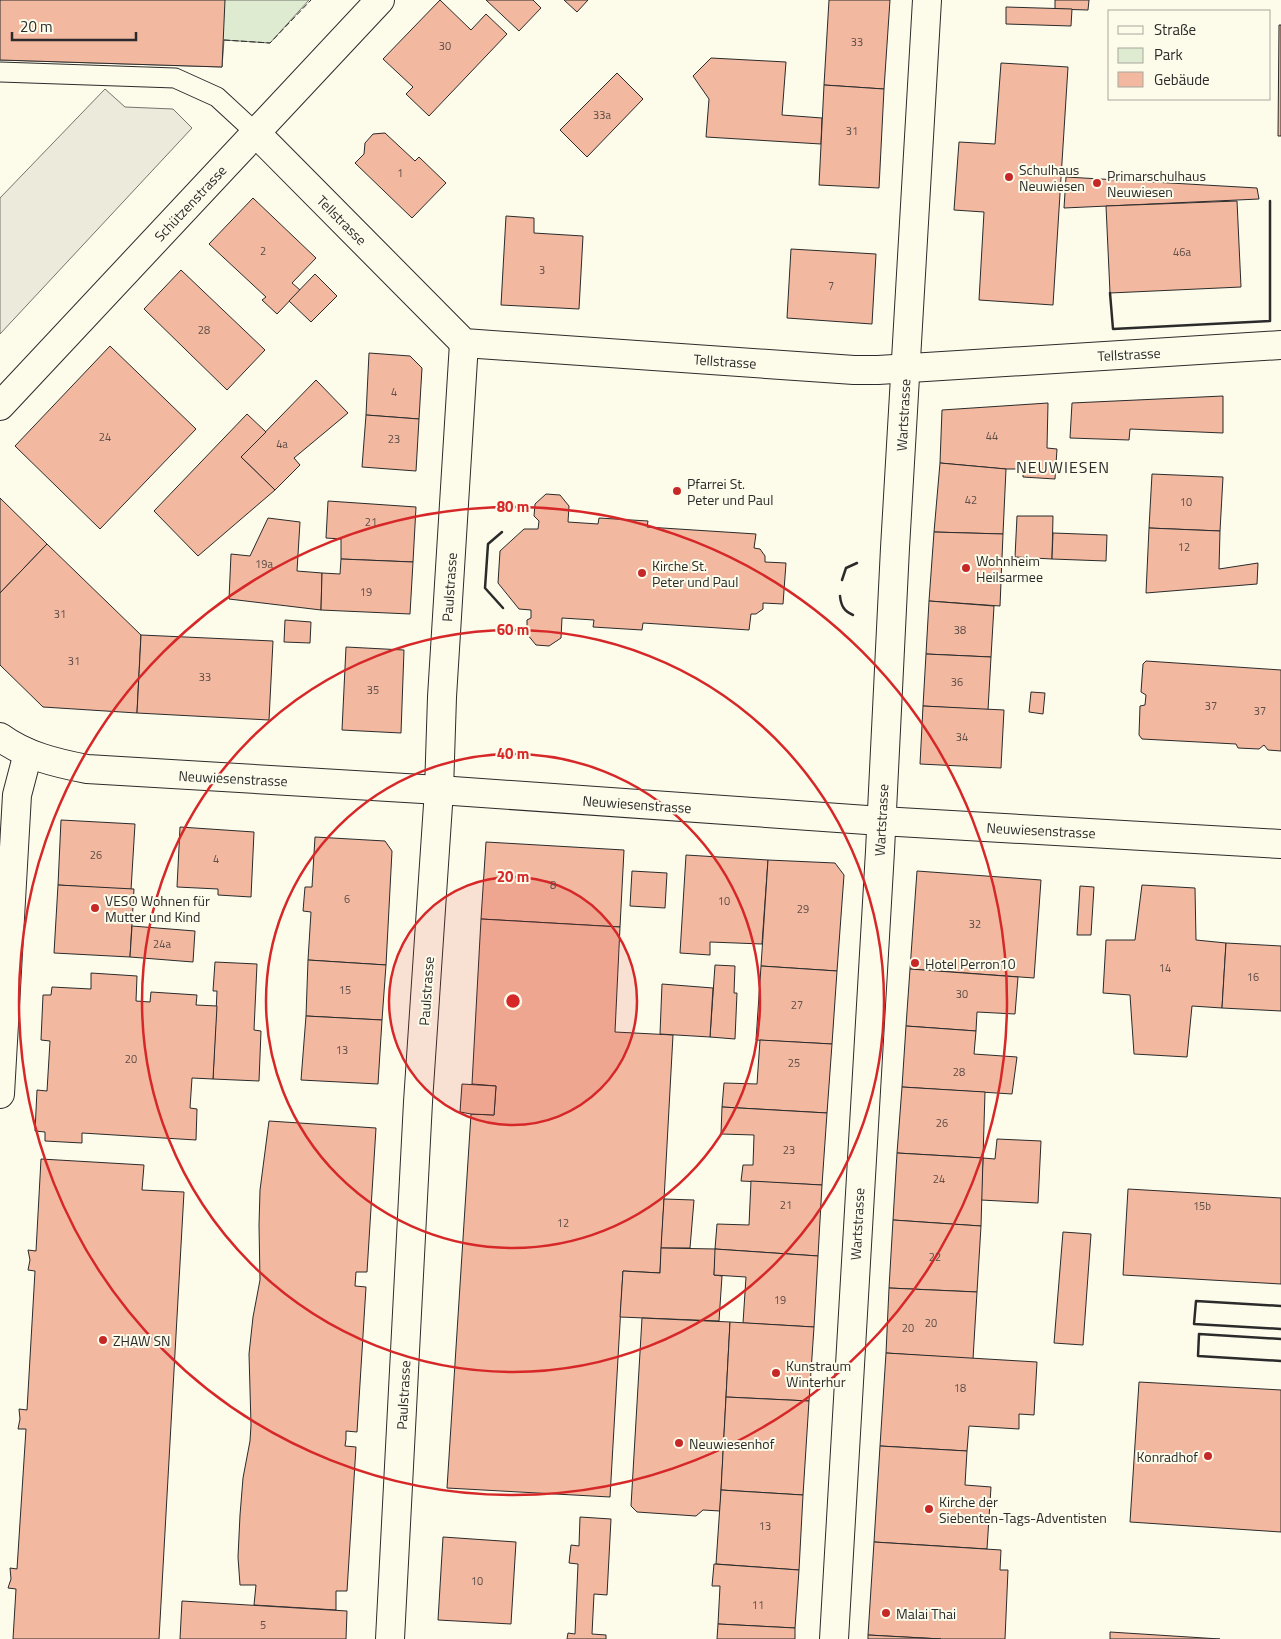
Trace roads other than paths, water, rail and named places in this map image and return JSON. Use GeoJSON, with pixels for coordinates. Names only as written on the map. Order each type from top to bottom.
{"type":"FeatureCollection","features":[{"type":"Feature","properties":{"kind":"street","name":"Schützenstrasse"},"geometry":{"type":"LineString","coordinates":[[0,406],[380,0]]}},
{"type":"Feature","properties":{"kind":"street","name":"Wartstrasse"},"geometry":{"type":"LineString","coordinates":[[834,1639],[926,0]]}},
{"type":"Feature","properties":{"kind":"street","name":"Tellstrasse"},"geometry":{"type":"LineString","coordinates":[[256,133],[464,343],[854,370],[1281,346]]}},
{"type":"Feature","properties":{"kind":"street","name":"Paulstrasse"},"geometry":{"type":"LineString","coordinates":[[390,1639],[418,1102],[439,790],[442,697],[464,343]]}},
{"type":"Feature","properties":{"kind":"street","name":"Neuwiesenstrasse"},"geometry":{"type":"LineString","coordinates":[[0,737],[28,753],[56,763],[87,769],[439,790],[881,821],[1281,844]]}},
{"type":"Feature","properties":{"kind":"street"},"geometry":{"type":"LineString","coordinates":[[0,1094],[17,796],[28,753]]}},
{"type":"Feature","properties":{"kind":"lane"},"geometry":{"type":"LineString","coordinates":[[0,72],[176,78],[217,97],[256,133]]}},
{"type":"Feature","properties":{"kind":"place","name":"Schulhaus Neuwiesen"},"geometry":{"type":"Point","coordinates":[1009,177]}},
{"type":"Feature","properties":{"kind":"place","name":"Primarschulhaus Neuwiesen"},"geometry":{"type":"Point","coordinates":[1097,183]}},
{"type":"Feature","properties":{"kind":"place","name":"Pfarrei St. Peter und Paul"},"geometry":{"type":"Point","coordinates":[677,491]}},
{"type":"Feature","properties":{"kind":"place","name":"Wohnheim Heilsarmee"},"geometry":{"type":"Point","coordinates":[966,568]}},
{"type":"Feature","properties":{"kind":"place","name":"Kirche St. Peter und Paul"},"geometry":{"type":"Point","coordinates":[642,573]}},
{"type":"Feature","properties":{"kind":"place","name":"VESO Wohnen für Mutter und Kind"},"geometry":{"type":"Point","coordinates":[95,908]}},
{"type":"Feature","properties":{"kind":"place","name":"Hotel Perron10"},"geometry":{"type":"Point","coordinates":[915,963]}},
{"type":"Feature","properties":{"kind":"place","name":"ZHAW SN"},"geometry":{"type":"Point","coordinates":[103,1340]}},
{"type":"Feature","properties":{"kind":"place","name":"Kunstraum Winterhur"},"geometry":{"type":"Point","coordinates":[776,1373]}},
{"type":"Feature","properties":{"kind":"place","name":"Neuwiesenhof"},"geometry":{"type":"Point","coordinates":[679,1443]}},
{"type":"Feature","properties":{"kind":"place","name":"Konradhof"},"geometry":{"type":"Point","coordinates":[1208,1456]}},
{"type":"Feature","properties":{"kind":"place","name":"Kirche der Siebenten-Tags-Adventisten"},"geometry":{"type":"Point","coordinates":[929,1509]}},
{"type":"Feature","properties":{"kind":"place","name":"Malai Thai"},"geometry":{"type":"Point","coordinates":[886,1613]}},
{"type":"Feature","properties":{"kind":"district","name":"NEUWIESEN"},"geometry":{"type":"Point","coordinates":[1063,467]}}]}
